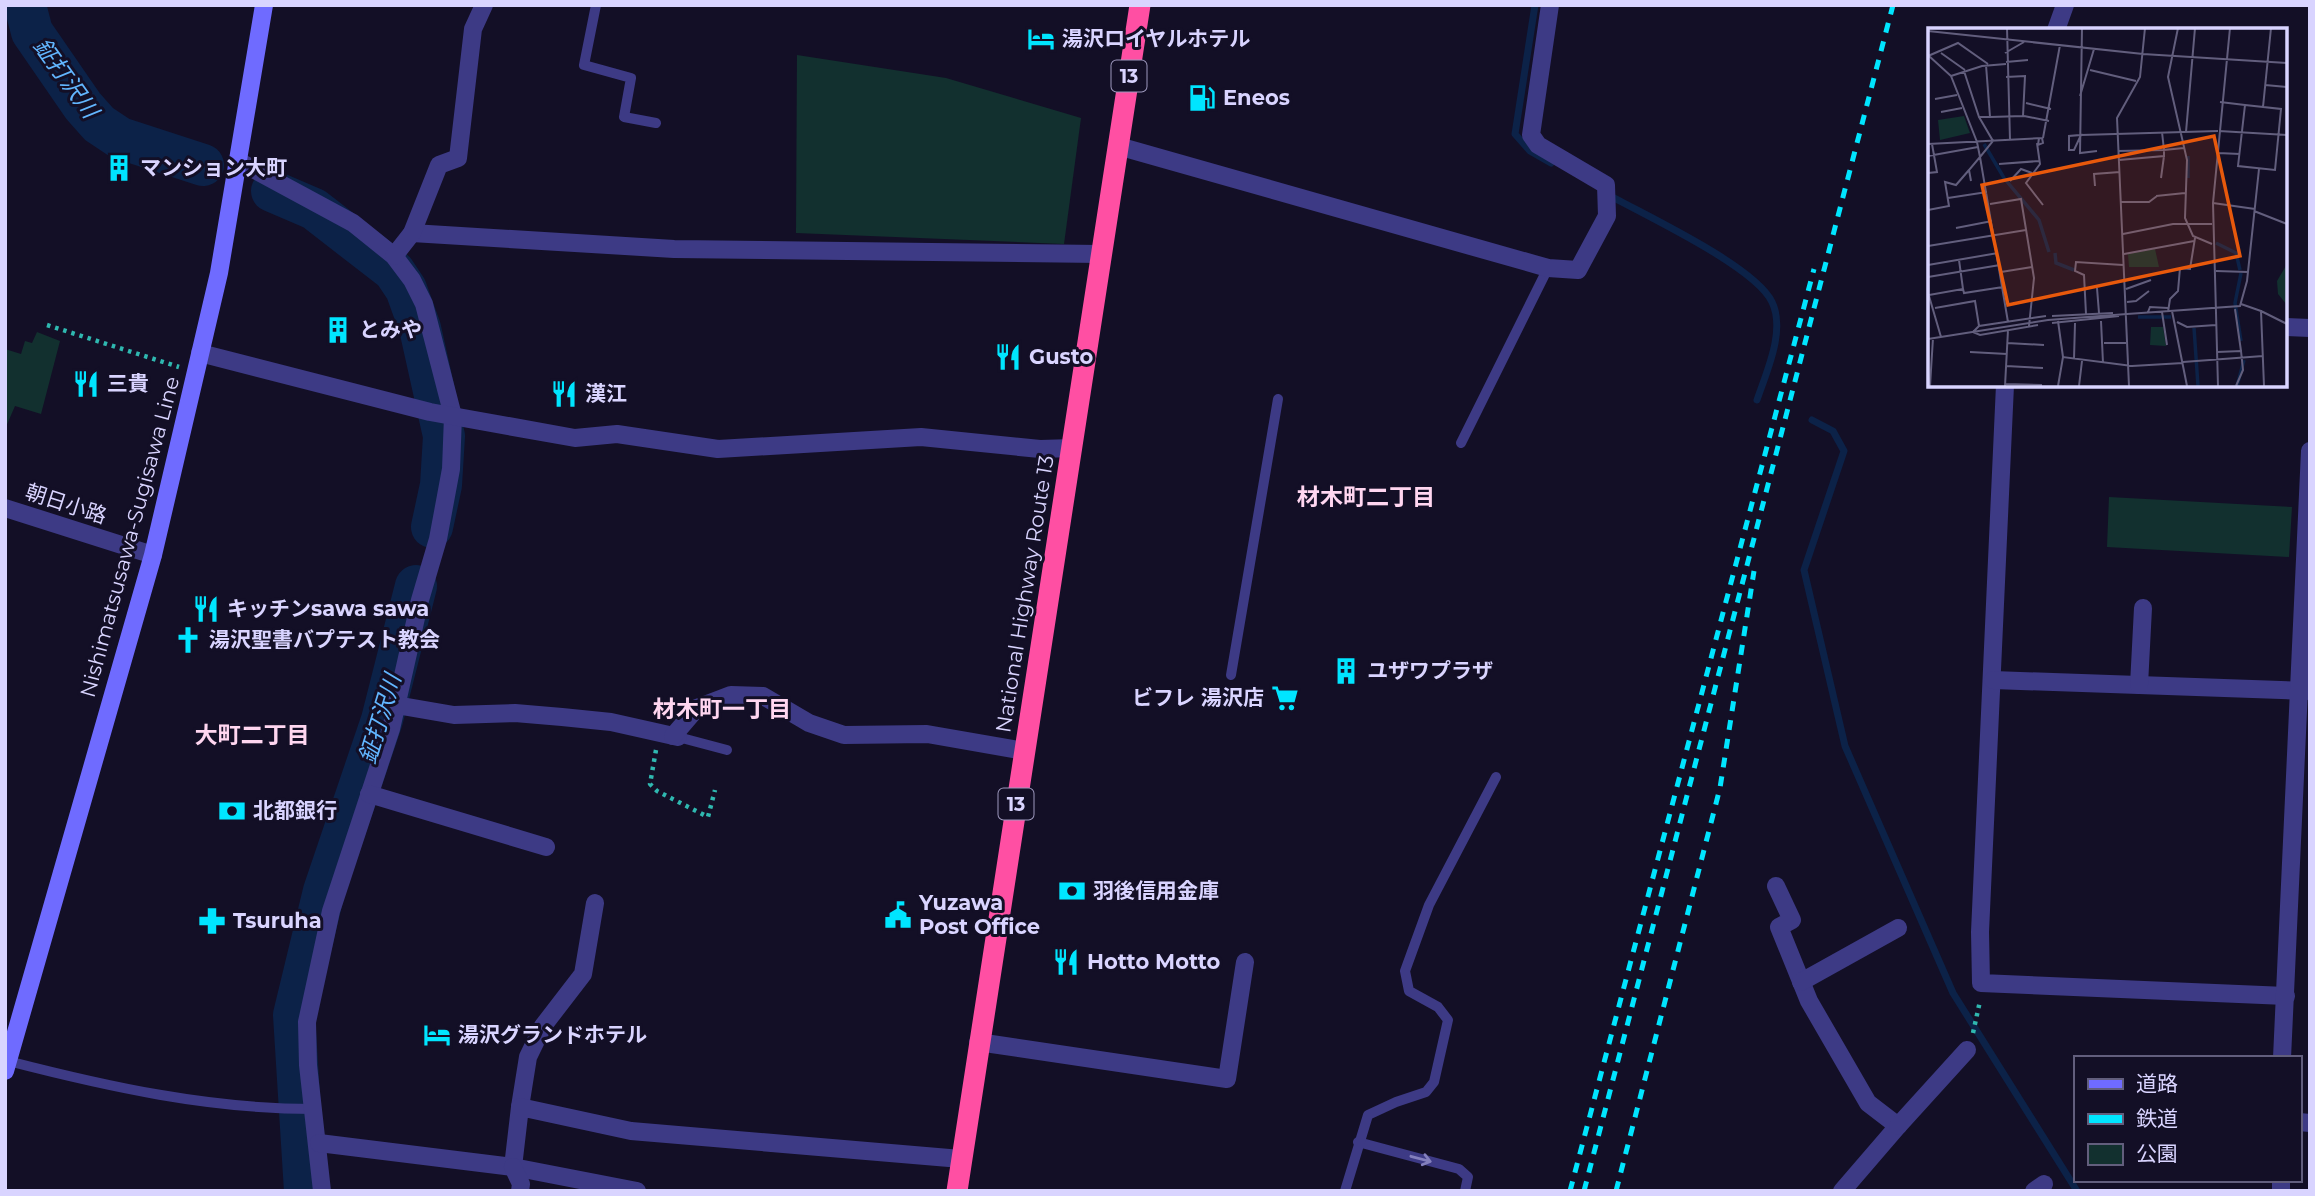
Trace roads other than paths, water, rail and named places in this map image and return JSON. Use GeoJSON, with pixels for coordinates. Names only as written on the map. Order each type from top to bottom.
{"type":"FeatureCollection","features":[{"type":"Feature","properties":{"kind":"highway","name":"National Highway Route 13"},"geometry":{"type":"LineString","coordinates":[[957,1191],[1140,5]]}},
{"type":"Feature","properties":{"kind":"main road","name":"Nishimatsusawa-Sugisawa Line"},"geometry":{"type":"LineString","coordinates":[[7,1066],[11,1031],[153,555],[201,353],[240,162],[264,5]]}},
{"type":"Feature","properties":{"kind":"street"},"geometry":{"type":"LineString","coordinates":[[394,256],[412,233],[439,165],[458,158],[473,29],[484,5]]}},
{"type":"Feature","properties":{"kind":"street"},"geometry":{"type":"LineString","coordinates":[[1118,146],[1548,268],[1578,270],[1607,216],[1606,185],[1538,145],[1531,135],[1550,5]]}},
{"type":"Feature","properties":{"kind":"street"},"geometry":{"type":"LineString","coordinates":[[2057,28],[2065,5]]}},
{"type":"Feature","properties":{"kind":"street"},"geometry":{"type":"LineString","coordinates":[[240,162],[353,223],[394,256],[412,280],[424,304],[453,416],[452,468],[438,539],[420,600],[396,705],[331,911],[307,1022],[322,1191]]}},
{"type":"Feature","properties":{"kind":"street"},"geometry":{"type":"LineString","coordinates":[[412,233],[674,249],[1101,254]]}},
{"type":"Feature","properties":{"kind":"street"},"geometry":{"type":"LineString","coordinates":[[2287,327],[2310,328]]}},
{"type":"Feature","properties":{"kind":"street"},"geometry":{"type":"LineString","coordinates":[[201,353],[430,412],[575,438],[617,435],[718,449],[921,437],[1040,449],[1073,448]]}},
{"type":"Feature","properties":{"kind":"street"},"geometry":{"type":"LineString","coordinates":[[2006,387],[1980,932],[1981,982],[2286,996]]}},
{"type":"Feature","properties":{"kind":"street"},"geometry":{"type":"LineString","coordinates":[[2282,1056],[2302,829],[2310,450]]}},
{"type":"Feature","properties":{"kind":"street","name":"朝日小路"},"geometry":{"type":"LineString","coordinates":[[5,508],[153,555]]}},
{"type":"Feature","properties":{"kind":"street"},"geometry":{"type":"LineString","coordinates":[[2139,685],[2143,608]]}},
{"type":"Feature","properties":{"kind":"street"},"geometry":{"type":"LineString","coordinates":[[1993,680],[2304,691]]}},
{"type":"Feature","properties":{"kind":"street"},"geometry":{"type":"LineString","coordinates":[[396,705],[454,715],[515,713],[562,717],[670,735],[697,708],[732,695],[762,696],[809,723],[844,735],[927,734],[1025,751]]}},
{"type":"Feature","properties":{"kind":"street"},"geometry":{"type":"LineString","coordinates":[[369,794],[546,847]]}},
{"type":"Feature","properties":{"kind":"street"},"geometry":{"type":"LineString","coordinates":[[1776,886],[1792,920],[1779,927],[1801,982],[1868,1103],[1898,1126]]}},
{"type":"Feature","properties":{"kind":"street"},"geometry":{"type":"LineString","coordinates":[[520,1191],[521,1184],[513,1167],[528,1057],[543,1026],[583,974],[595,904]]}},
{"type":"Feature","properties":{"kind":"street"},"geometry":{"type":"LineString","coordinates":[[1801,982],[1898,928]]}},
{"type":"Feature","properties":{"kind":"street"},"geometry":{"type":"LineString","coordinates":[[978,1042],[1227,1079],[1245,962]]}},
{"type":"Feature","properties":{"kind":"street"},"geometry":{"type":"LineString","coordinates":[[1842,1191],[1969,1044]]}},
{"type":"Feature","properties":{"kind":"street"},"geometry":{"type":"LineString","coordinates":[[520,1107],[631,1131],[961,1159]]}},
{"type":"Feature","properties":{"kind":"street"},"geometry":{"type":"LineString","coordinates":[[318,1143],[513,1167],[637,1191]]}},
{"type":"Feature","properties":{"kind":"lane"},"geometry":{"type":"LineString","coordinates":[[596,5],[584,65],[631,78],[624,117],[656,124]]}},
{"type":"Feature","properties":{"kind":"lane"},"geometry":{"type":"LineString","coordinates":[[1461,443],[1548,268]]}},
{"type":"Feature","properties":{"kind":"lane"},"geometry":{"type":"LineString","coordinates":[[1231,675],[1278,399]]}},
{"type":"Feature","properties":{"kind":"lane"},"geometry":{"type":"LineString","coordinates":[[670,735],[727,750]]}},
{"type":"Feature","properties":{"kind":"lane"},"geometry":{"type":"LineString","coordinates":[[1345,1191],[1368,1115],[1396,1101],[1426,1092],[1434,1082],[1448,1020],[1438,1007],[1409,991],[1405,971],[1429,905],[1496,777]]}},
{"type":"Feature","properties":{"kind":"lane"},"geometry":{"type":"LineString","coordinates":[[7,1066],[171,1098],[274,1109],[313,1109]]}},
{"type":"Feature","properties":{"kind":"lane"},"geometry":{"type":"LineString","coordinates":[[1358,1142],[1459,1169],[1468,1177],[1465,1191]]}},
{"type":"Feature","properties":{"kind":"waterway","name":"鉦打沢川"},"geometry":{"type":"LineString","coordinates":[[25,5],[32,32],[83,106],[99,124],[120,138],[203,165]]}},
{"type":"Feature","properties":{"kind":"waterway"},"geometry":{"type":"LineString","coordinates":[[1535,5],[1515,134],[1530,151],[1551,163]]}},
{"type":"Feature","properties":{"kind":"waterway","name":"鉦打沢川"},"geometry":{"type":"LineString","coordinates":[[272,191],[314,209],[394,271],[406,289],[420,328],[444,436],[441,485],[432,527]]}},
{"type":"Feature","properties":{"kind":"waterway"},"geometry":{"type":"LineString","coordinates":[[1607,194],[1697,242],[1762,288],[1772,302],[1777,326],[1773,352],[1757,400]]}},
{"type":"Feature","properties":{"kind":"waterway"},"geometry":{"type":"LineString","coordinates":[[1812,420],[1833,431],[1844,451],[1804,570],[1845,746],[1953,993],[2077,1191]]}},
{"type":"Feature","properties":{"kind":"waterway","name":"鉦打沢川"},"geometry":{"type":"LineString","coordinates":[[305,1191],[294,1015],[324,891],[382,720],[416,586]]}},
{"type":"Feature","properties":{"kind":"railway"},"geometry":{"type":"LineString","coordinates":[[1584,1191],[1893,5]]}},
{"type":"Feature","properties":{"kind":"railway"},"geometry":{"type":"LineString","coordinates":[[1570,1191],[1814,269]]}},
{"type":"Feature","properties":{"kind":"railway"},"geometry":{"type":"LineString","coordinates":[[1616,1191],[1720,788],[1754,571]]}},
{"type":"Feature","properties":{"kind":"place","name":"湯沢ロイヤルホテル"},"geometry":{"type":"Point","coordinates":[1041,39]}},
{"type":"Feature","properties":{"kind":"place","name":"Eneos"},"geometry":{"type":"Point","coordinates":[1202,98]}},
{"type":"Feature","properties":{"kind":"place","name":"マンション大町"},"geometry":{"type":"Point","coordinates":[119,168]}},
{"type":"Feature","properties":{"kind":"place","name":"とみや"},"geometry":{"type":"Point","coordinates":[338,330]}},
{"type":"Feature","properties":{"kind":"place","name":"Gusto"},"geometry":{"type":"Point","coordinates":[1008,357]}},
{"type":"Feature","properties":{"kind":"place","name":"三貴"},"geometry":{"type":"Point","coordinates":[86,384]}},
{"type":"Feature","properties":{"kind":"place","name":"漢江"},"geometry":{"type":"Point","coordinates":[564,394]}},
{"type":"Feature","properties":{"kind":"place","name":"キッチンsawa sawa"},"geometry":{"type":"Point","coordinates":[206,609]}},
{"type":"Feature","properties":{"kind":"place","name":"湯沢聖書バプテスト教会"},"geometry":{"type":"Point","coordinates":[188,640]}},
{"type":"Feature","properties":{"kind":"place","name":"ユザワプラザ"},"geometry":{"type":"Point","coordinates":[1346,671]}},
{"type":"Feature","properties":{"kind":"place","name":"ビフレ 湯沢店"},"geometry":{"type":"Point","coordinates":[1285,698]}},
{"type":"Feature","properties":{"kind":"place","name":"北都銀行"},"geometry":{"type":"Point","coordinates":[232,811]}},
{"type":"Feature","properties":{"kind":"place","name":"羽後信用金庫"},"geometry":{"type":"Point","coordinates":[1072,891]}},
{"type":"Feature","properties":{"kind":"place","name":"Yuzawa Post Office"},"geometry":{"type":"Point","coordinates":[898,915]}},
{"type":"Feature","properties":{"kind":"place","name":"Tsuruha"},"geometry":{"type":"Point","coordinates":[212,921]}},
{"type":"Feature","properties":{"kind":"place","name":"Hotto Motto"},"geometry":{"type":"Point","coordinates":[1066,962]}},
{"type":"Feature","properties":{"kind":"place","name":"湯沢グランドホテル"},"geometry":{"type":"Point","coordinates":[437,1035]}},
{"type":"Feature","properties":{"kind":"district","name":"材木町二丁目"},"geometry":{"type":"Point","coordinates":[1366,497]}},
{"type":"Feature","properties":{"kind":"district","name":"材木町一丁目"},"geometry":{"type":"Point","coordinates":[722,709]}},
{"type":"Feature","properties":{"kind":"district","name":"大町二丁目"},"geometry":{"type":"Point","coordinates":[252,735]}}]}
